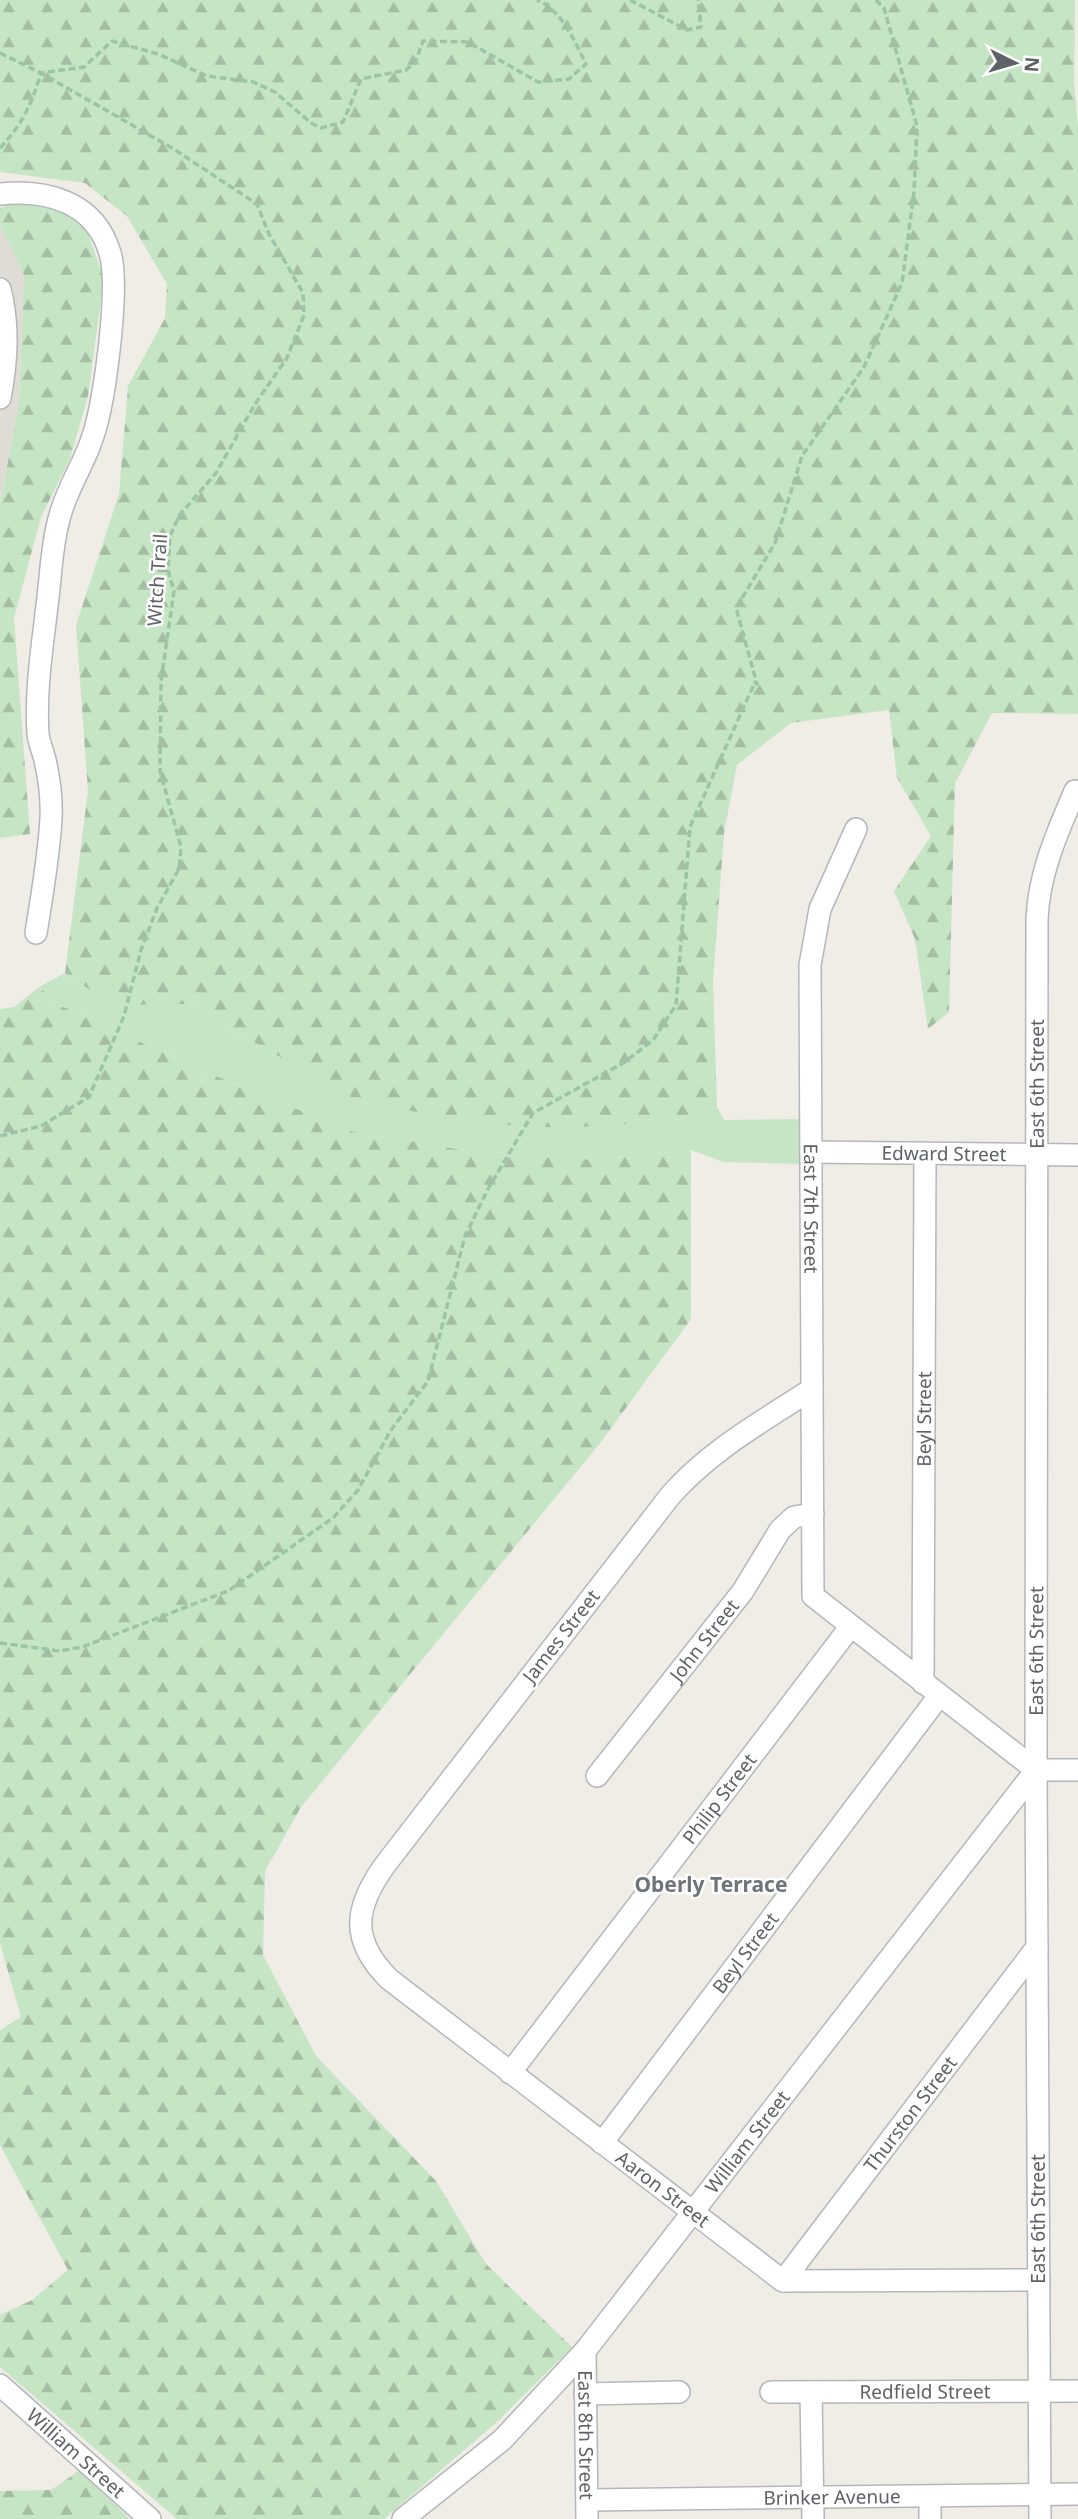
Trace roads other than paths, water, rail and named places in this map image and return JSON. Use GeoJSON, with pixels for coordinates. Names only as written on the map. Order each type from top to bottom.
{"type":"FeatureCollection","features":[{"type":"Feature","properties":{"kind":"street"},"geometry":{"type":"LineString","coordinates":[[0,194],[41,194],[65,200],[87,213],[100,230],[110,252],[114,282],[102,391],[94,433],[82,467],[66,495],[58,520],[40,660],[37,702],[39,739],[49,780],[52,816],[36,933]]}},
{"type":"Feature","properties":{"kind":"street"},"geometry":{"type":"LineString","coordinates":[[0,289],[4,305],[6,367],[0,397]]}},
{"type":"Feature","properties":{"kind":"street","name":"East 6th Street"},"geometry":{"type":"LineString","coordinates":[[1040,2519],[1036,1770],[1038,901],[1045,865],[1075,791]]}},
{"type":"Feature","properties":{"kind":"street","name":"East 7th Street"},"geometry":{"type":"LineString","coordinates":[[851,1626],[814,1597],[812,946],[820,909],[856,830]]}},
{"type":"Feature","properties":{"kind":"street","name":"Edward Street"},"geometry":{"type":"LineString","coordinates":[[811,1152],[1078,1155]]}},
{"type":"Feature","properties":{"kind":"street","name":"Beyl Street"},"geometry":{"type":"LineString","coordinates":[[602,2143],[931,1689],[925,1153]]}},
{"type":"Feature","properties":{"kind":"street","name":"James Street"},"geometry":{"type":"LineString","coordinates":[[360,1926],[360,1914],[367,1892],[384,1865],[670,1496],[698,1467],[728,1444],[812,1389]]}},
{"type":"Feature","properties":{"kind":"street","name":"John Street"},"geometry":{"type":"LineString","coordinates":[[597,1776],[743,1591],[780,1530],[794,1517],[813,1514]]}},
{"type":"Feature","properties":{"kind":"street"},"geometry":{"type":"LineString","coordinates":[[851,1626],[1036,1770],[1078,1770]]}},
{"type":"Feature","properties":{"kind":"street","name":"Philip Street"},"geometry":{"type":"LineString","coordinates":[[510,2073],[851,1626]]}},
{"type":"Feature","properties":{"kind":"street","name":"William Street"},"geometry":{"type":"LineString","coordinates":[[403,2519],[502,2440],[585,2351],[1036,1770]]}},
{"type":"Feature","properties":{"kind":"street","name":"Aaron Street"},"geometry":{"type":"LineString","coordinates":[[360,1926],[370,1957],[389,1979],[783,2281]]}},
{"type":"Feature","properties":{"kind":"street","name":"Thurston Street"},"geometry":{"type":"LineString","coordinates":[[783,2281],[1037,1947]]}},
{"type":"Feature","properties":{"kind":"street"},"geometry":{"type":"LineString","coordinates":[[783,2281],[1039,2280]]}},
{"type":"Feature","properties":{"kind":"street","name":"East 8th Street"},"geometry":{"type":"LineString","coordinates":[[585,2351],[587,2510]]}},
{"type":"Feature","properties":{"kind":"street","name":"William Street"},"geometry":{"type":"LineString","coordinates":[[0,2385],[150,2519]]}},
{"type":"Feature","properties":{"kind":"street","name":"Redfield Street"},"geometry":{"type":"LineString","coordinates":[[771,2392],[1078,2391]]}},
{"type":"Feature","properties":{"kind":"street"},"geometry":{"type":"LineString","coordinates":[[585,2394],[679,2392]]}},
{"type":"Feature","properties":{"kind":"street"},"geometry":{"type":"LineString","coordinates":[[811,2392],[813,2519]]}},
{"type":"Feature","properties":{"kind":"street","name":"Brinker Avenue"},"geometry":{"type":"LineString","coordinates":[[587,2510],[705,2509],[813,2497],[1078,2494]]}},
{"type":"Feature","properties":{"kind":"street"},"geometry":{"type":"LineString","coordinates":[[930,2496],[930,2519]]}},
{"type":"Feature","properties":{"kind":"district","name":"Oberly Terrace"},"geometry":{"type":"Point","coordinates":[711,1885]}}]}
